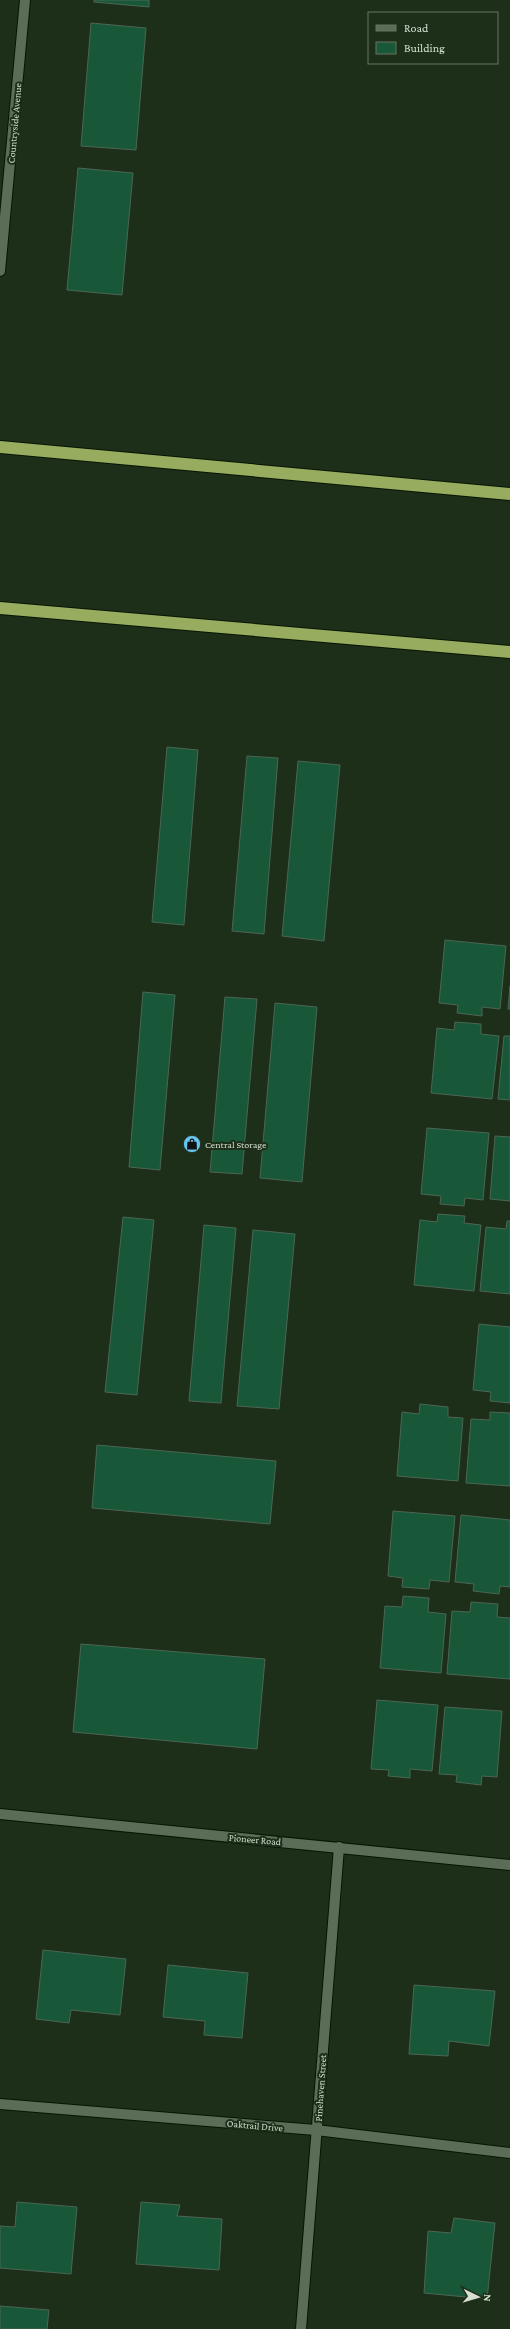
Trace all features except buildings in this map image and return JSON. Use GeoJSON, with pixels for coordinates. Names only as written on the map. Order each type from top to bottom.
{"type":"FeatureCollection","features":[{"type":"Feature","properties":{"kind":"highway"},"geometry":{"type":"LineString","coordinates":[[0,448],[510,494]]}},
{"type":"Feature","properties":{"kind":"highway"},"geometry":{"type":"LineString","coordinates":[[0,608],[510,652]]}},
{"type":"Feature","properties":{"kind":"street","name":"Countryside Avenue"},"geometry":{"type":"LineString","coordinates":[[0,271],[25,0]]}},
{"type":"Feature","properties":{"kind":"street","name":"Pioneer Road"},"geometry":{"type":"LineString","coordinates":[[0,1814],[510,1865]]}},
{"type":"Feature","properties":{"kind":"street","name":"Pinehaven Street"},"geometry":{"type":"LineString","coordinates":[[301,2329],[339,1847]]}},
{"type":"Feature","properties":{"kind":"street","name":"Oaktrail Drive"},"geometry":{"type":"LineString","coordinates":[[0,2104],[316,2130],[510,2153]]}},
{"type":"Feature","properties":{"kind":"place","name":"Central Storage"},"geometry":{"type":"Point","coordinates":[192,1144]}}]}
